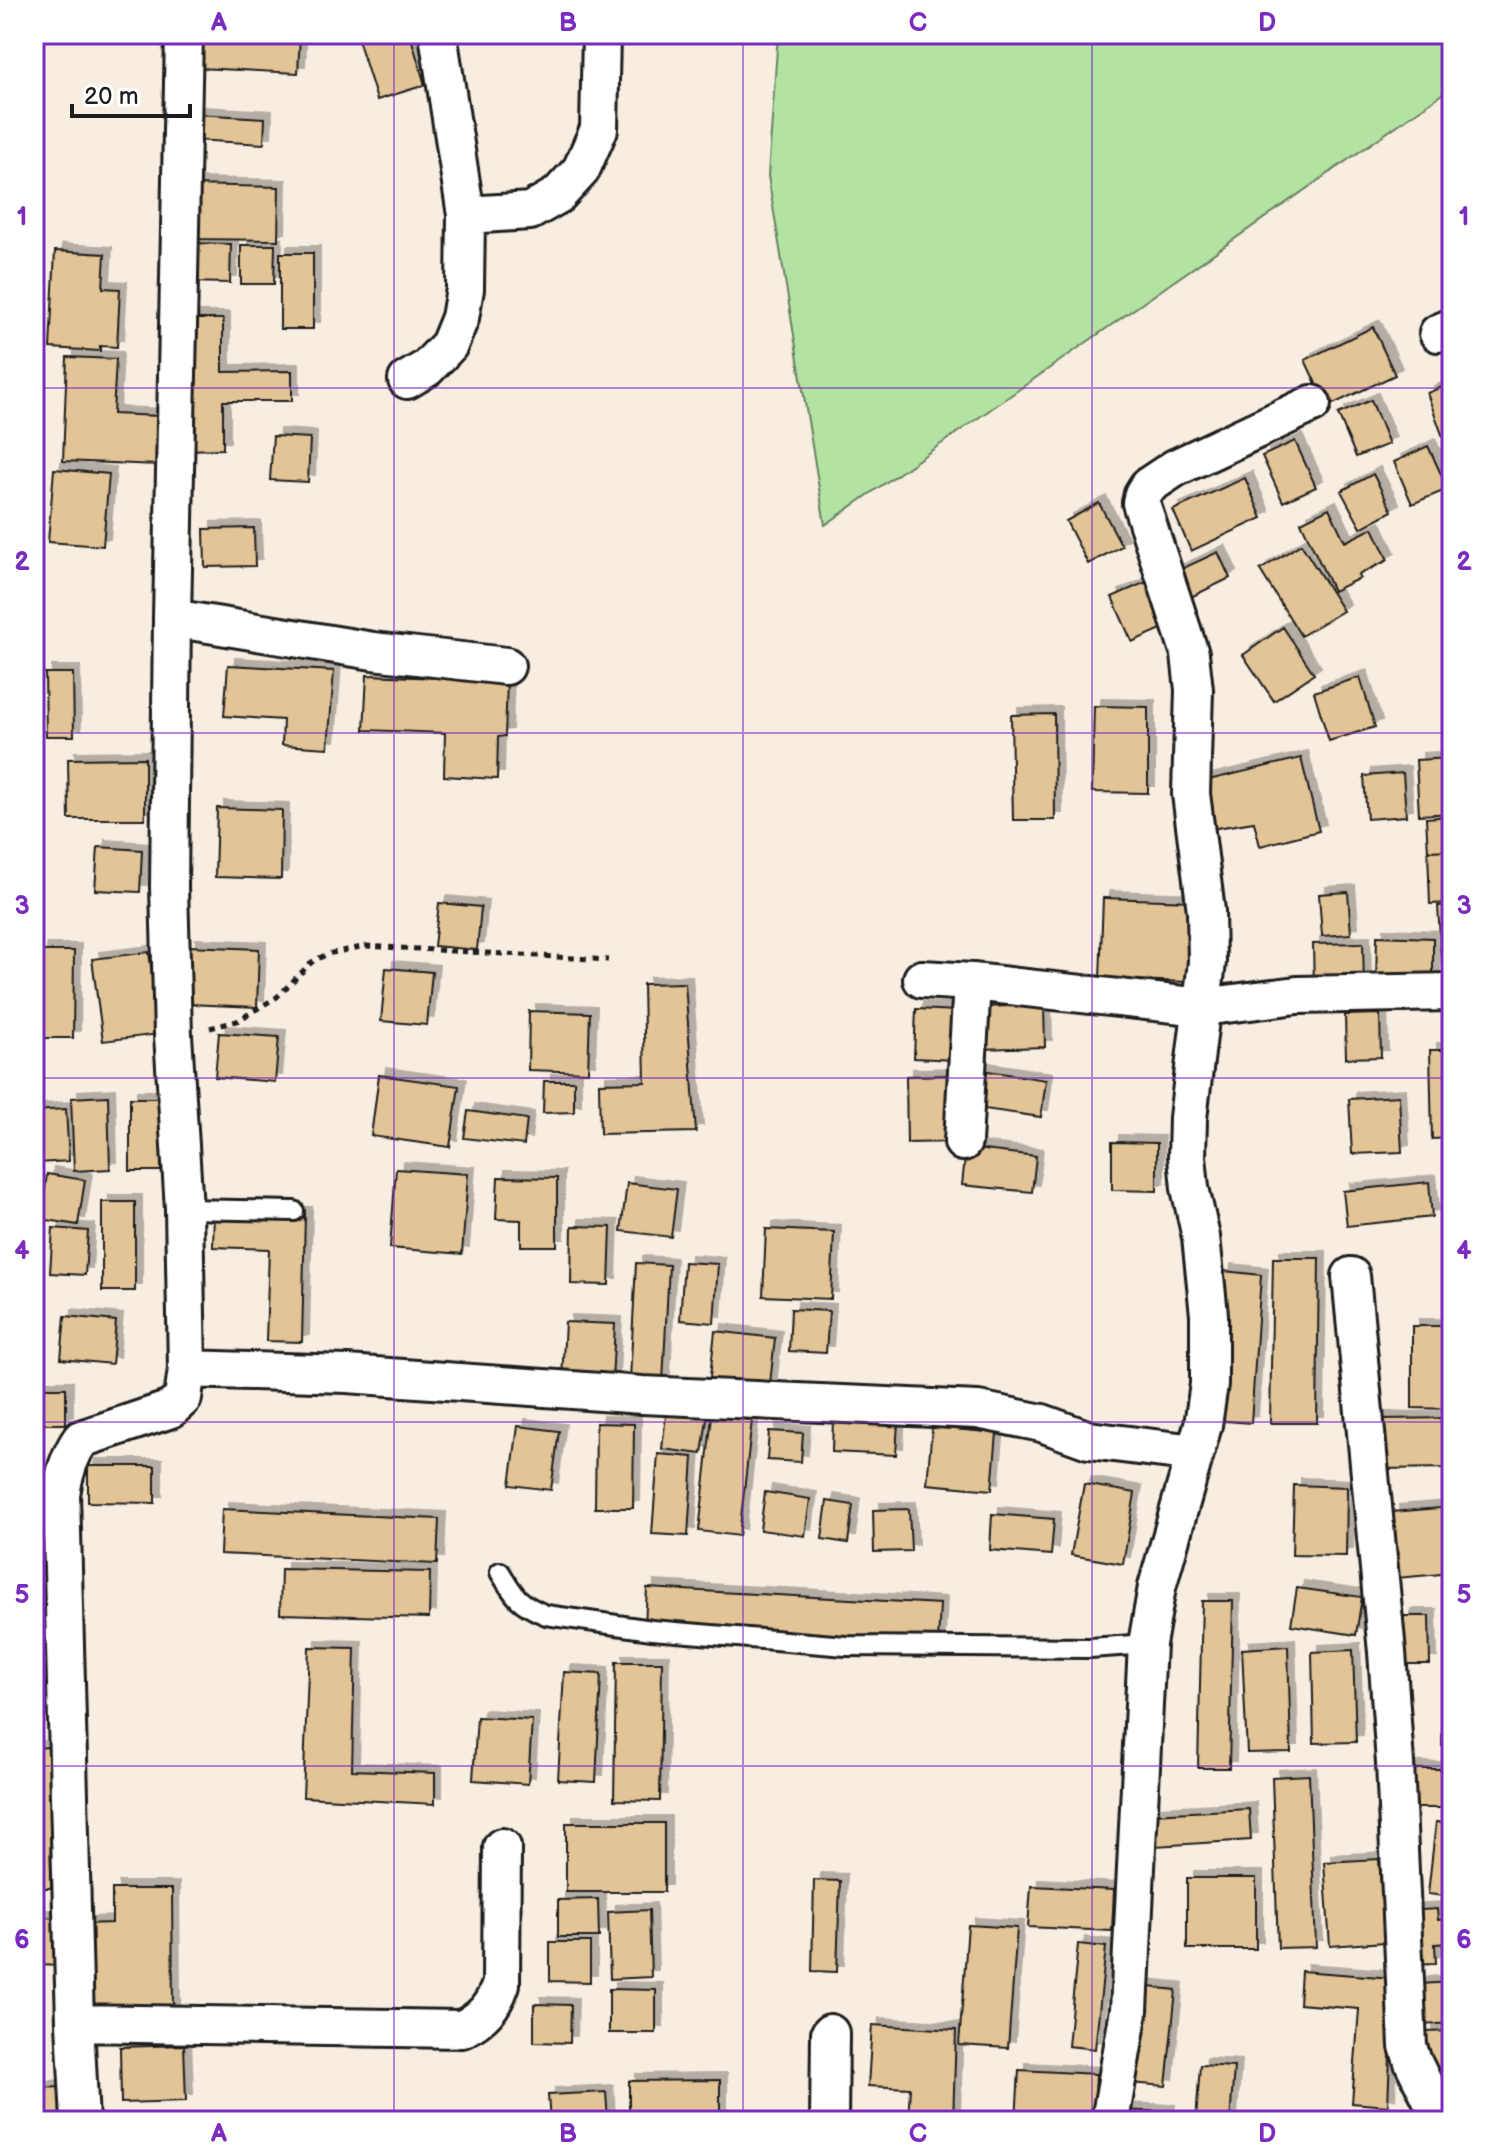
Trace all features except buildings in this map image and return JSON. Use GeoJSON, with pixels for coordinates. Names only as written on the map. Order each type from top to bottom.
{"type":"FeatureCollection","features":[{"type":"Feature","properties":{"kind":"street"},"geometry":{"type":"LineString","coordinates":[[80,2121],[61,1494],[64,1471],[81,1439],[171,1409],[183,1398],[187,1369],[184,1209],[173,1035],[169,887],[184,34]]}},
{"type":"Feature","properties":{"kind":"street"},"geometry":{"type":"LineString","coordinates":[[407,380],[427,368],[449,345],[460,318],[465,289],[466,215],[438,34]]}},
{"type":"Feature","properties":{"kind":"street"},"geometry":{"type":"LineString","coordinates":[[466,215],[530,211],[558,195],[581,170],[599,129],[601,34]]}},
{"type":"Feature","properties":{"kind":"street"},"geometry":{"type":"LineString","coordinates":[[1110,2121],[1129,2010],[1147,1644],[1157,1587],[1203,1425],[1209,1384],[1209,1315],[1201,1237],[1190,1188],[1188,1118],[1207,962],[1206,911],[1191,794],[1194,690],[1190,654],[1141,503],[1148,486],[1175,468],[1312,404]]}},
{"type":"Feature","properties":{"kind":"street"},"geometry":{"type":"LineString","coordinates":[[172,618],[373,651],[506,666]]}},
{"type":"Feature","properties":{"kind":"street"},"geometry":{"type":"LineString","coordinates":[[922,979],[1202,1007],[1297,995],[1452,992]]}},
{"type":"Feature","properties":{"kind":"street"},"geometry":{"type":"LineString","coordinates":[[963,1142],[972,982]]}},
{"type":"Feature","properties":{"kind":"street"},"geometry":{"type":"LineString","coordinates":[[1351,1276],[1388,1668],[1408,2046],[1442,2121]]}},
{"type":"Feature","properties":{"kind":"street"},"geometry":{"type":"LineString","coordinates":[[187,1369],[347,1374],[642,1395],[978,1410],[1042,1423],[1089,1440],[1195,1453]]}},
{"type":"Feature","properties":{"kind":"street"},"geometry":{"type":"LineString","coordinates":[[75,2023],[462,2029],[488,2010],[501,1984],[502,1847]]}},
{"type":"Feature","properties":{"kind":"street"},"geometry":{"type":"LineString","coordinates":[[829,2121],[830,2033]]}},
{"type":"Feature","properties":{"kind":"lane"},"geometry":{"type":"LineString","coordinates":[[184,1209],[294,1211]]}},
{"type":"Feature","properties":{"kind":"lane"},"geometry":{"type":"LineString","coordinates":[[500,1572],[515,1598],[546,1615],[652,1630],[846,1646],[1074,1648],[1147,1644]]}},
{"type":"Feature","properties":{"kind":"path"},"geometry":{"type":"LineString","coordinates":[[173,1035],[237,1021],[277,997],[312,962],[327,954],[366,946],[608,960]]}},
{"type":"Feature","properties":{"kind":"green space"},"geometry":{"type":"Polygon","coordinates":[[[778,34],[1452,34],[1452,87],[825,525],[768,176],[778,34]]]}}]}
